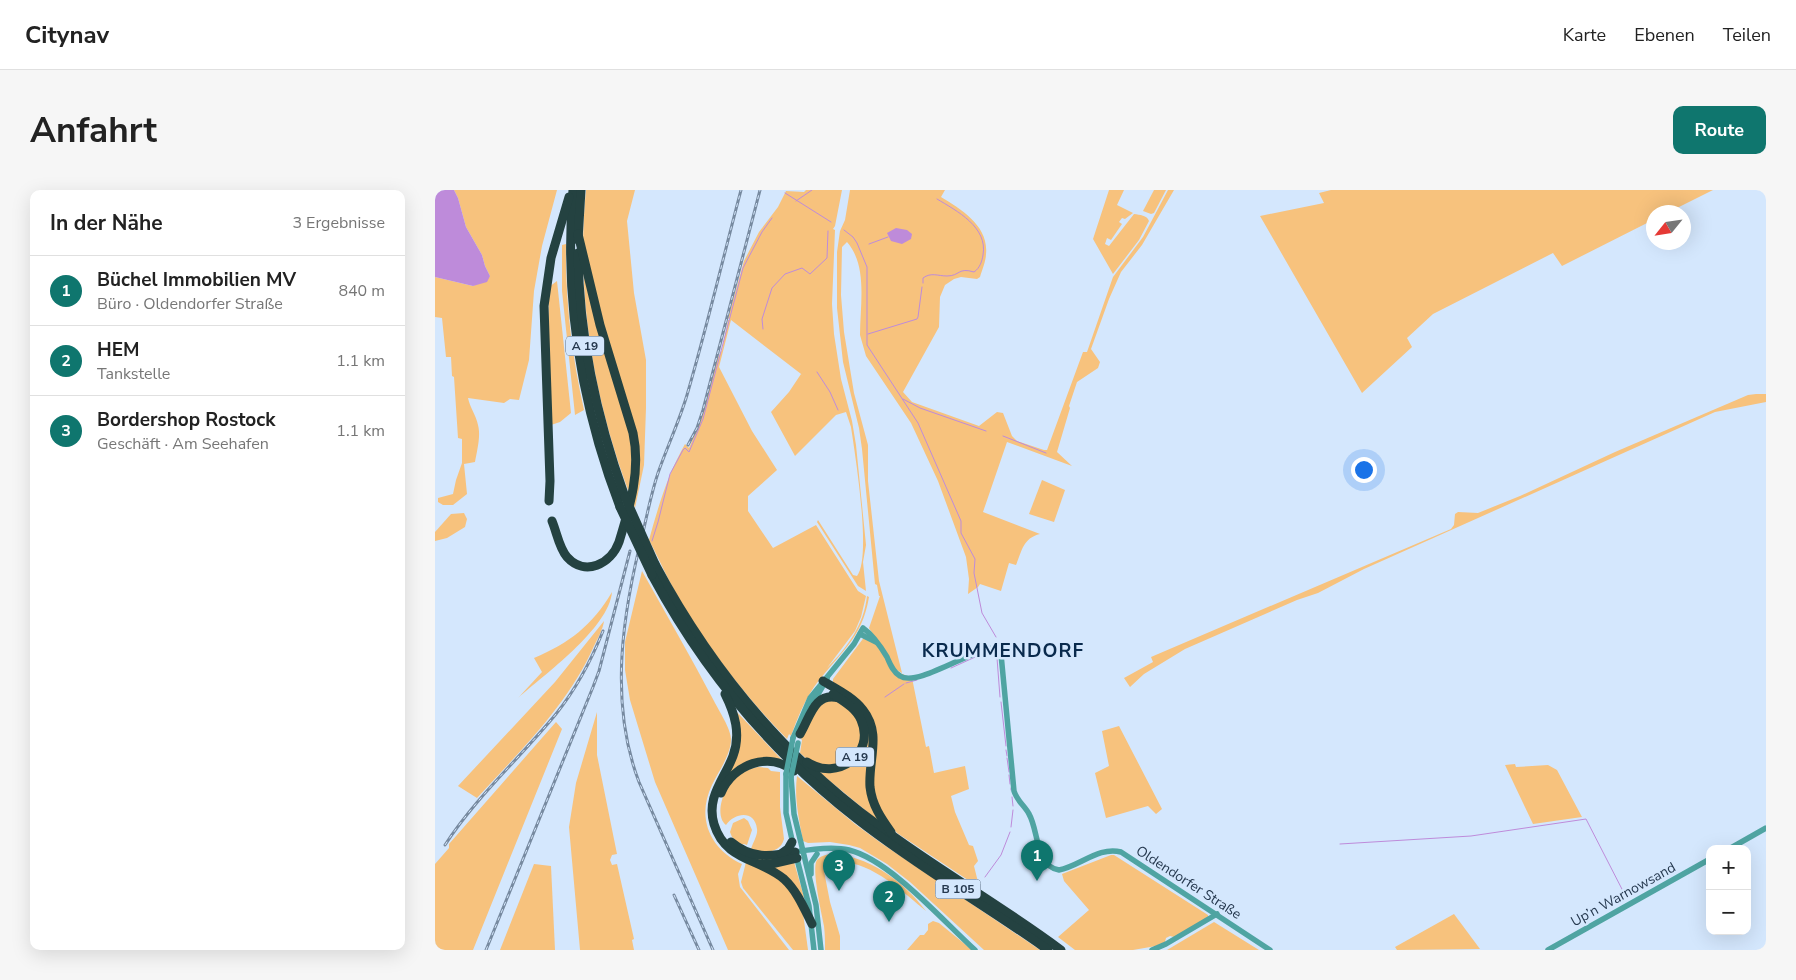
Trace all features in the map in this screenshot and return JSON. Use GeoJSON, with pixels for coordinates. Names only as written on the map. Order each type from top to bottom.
{"type":"FeatureCollection","features":[{"type":"Feature","properties":{"kind":"highway"},"geometry":{"type":"LineString","coordinates":[[549,502],[550,481],[544,306],[551,258],[572,190]]}},
{"type":"Feature","properties":{"kind":"highway","name":"A 19"},"geometry":{"type":"LineString","coordinates":[[572,190],[570,265],[572,306],[579,358],[596,435],[620,507],[652,575],[685,632],[716,676]]}},
{"type":"Feature","properties":{"kind":"highway","name":"A 19"},"geometry":{"type":"LineString","coordinates":[[581,190],[578,234],[581,314],[588,363],[603,431],[625,497],[655,564],[683,615],[711,656],[755,712],[793,752],[850,804]]}},
{"type":"Feature","properties":{"kind":"highway"},"geometry":{"type":"LineString","coordinates":[[552,521],[563,550],[573,562],[589,567],[604,563],[616,551],[637,469],[633,433],[595,306],[578,234]]}},
{"type":"Feature","properties":{"kind":"highway"},"geometry":{"type":"LineString","coordinates":[[716,676],[733,709],[737,737],[733,756],[715,792],[712,809],[718,834],[728,848],[770,870],[785,881],[797,895],[812,924]]}},
{"type":"Feature","properties":{"kind":"highway","name":"B 105"},"geometry":{"type":"LineString","coordinates":[[716,676],[771,741],[823,791],[889,842],[1048,950]]}},
{"type":"Feature","properties":{"kind":"highway"},"geometry":{"type":"LineString","coordinates":[[824,682],[857,704],[871,724],[874,740],[870,776],[872,799],[881,818],[898,840]]}},
{"type":"Feature","properties":{"kind":"highway","name":"A 19"},"geometry":{"type":"LineString","coordinates":[[793,752],[816,767],[831,770],[847,765],[860,752],[864,737],[862,721],[851,707],[839,698],[824,682]]}},
{"type":"Feature","properties":{"kind":"highway"},"geometry":{"type":"LineString","coordinates":[[797,739],[818,701],[831,696],[839,698]]}},
{"type":"Feature","properties":{"kind":"highway"},"geometry":{"type":"LineString","coordinates":[[798,852],[788,848],[779,855],[762,857],[746,853],[737,848],[726,836],[720,823],[718,809],[720,794],[727,780],[744,766],[770,761],[789,767],[817,790],[823,791]]}},
{"type":"Feature","properties":{"kind":"highway","name":"B 105"},"geometry":{"type":"LineString","coordinates":[[850,804],[898,840],[1009,913],[1061,950]]}},
{"type":"Feature","properties":{"kind":"highway"},"geometry":{"type":"LineString","coordinates":[[750,861],[771,864],[798,852]]}},
{"type":"Feature","properties":{"kind":"street","name":"Oldendorfer Straße"},"geometry":{"type":"LineString","coordinates":[[824,682],[861,631],[876,642],[893,670],[904,678],[912,678],[959,662],[988,649],[997,648],[1001,654],[1014,791],[1030,815],[1045,862],[1052,868],[1059,870],[1110,850],[1121,852],[1270,950]]}},
{"type":"Feature","properties":{"kind":"street"},"geometry":{"type":"LineString","coordinates":[[812,886],[798,852],[786,813],[785,794],[804,709],[824,682]]}},
{"type":"Feature","properties":{"kind":"street"},"geometry":{"type":"LineString","coordinates":[[789,776],[798,852],[812,924],[814,950]]}},
{"type":"Feature","properties":{"kind":"street"},"geometry":{"type":"LineString","coordinates":[[1736,845],[1766,828]]}},
{"type":"Feature","properties":{"kind":"street"},"geometry":{"type":"LineString","coordinates":[[798,852],[828,848],[856,852],[886,869],[900,880],[975,950]]}},
{"type":"Feature","properties":{"kind":"street"},"geometry":{"type":"LineString","coordinates":[[821,950],[812,886],[811,863],[817,854],[828,848]]}},
{"type":"Feature","properties":{"kind":"street"},"geometry":{"type":"LineString","coordinates":[[798,852],[817,854]]}},
{"type":"Feature","properties":{"kind":"street","name":"Up’n Warnowsand"},"geometry":{"type":"LineString","coordinates":[[1548,950],[1706,861]]}},
{"type":"Feature","properties":{"kind":"street"},"geometry":{"type":"LineString","coordinates":[[1153,950],[1217,914]]}},
{"type":"Feature","properties":{"kind":"shaded area"},"geometry":{"type":"Polygon","coordinates":[[[435,190],[454,190],[466,227],[482,255],[490,276],[487,282],[473,286],[435,277],[435,190]]]}},
{"type":"Feature","properties":{"kind":"shaded area"},"geometry":{"type":"Polygon","coordinates":[[[454,190],[557,190],[542,246],[534,291],[529,360],[519,400],[510,399],[504,403],[468,398],[479,429],[475,462],[464,464],[467,494],[453,505],[443,505],[438,502],[438,498],[453,494],[462,463],[462,439],[458,438],[451,357],[446,357],[442,318],[435,317],[435,277],[473,286],[490,276],[482,255],[466,227],[454,190]]]}},
{"type":"Feature","properties":{"kind":"shaded area"},"geometry":{"type":"Polygon","coordinates":[[[586,190],[635,190],[627,221],[634,293],[646,360],[646,408],[644,465],[635,508],[609,431],[591,352],[583,271],[586,190]]]}},
{"type":"Feature","properties":{"kind":"shaded area"},"geometry":{"type":"Polygon","coordinates":[[[806,190],[842,190],[833,229],[835,230],[832,304],[834,334],[841,379],[856,445],[866,545],[863,562],[866,591],[858,586],[817,522],[818,520],[853,575],[857,576],[861,565],[863,528],[856,459],[851,427],[846,412],[836,415],[795,456],[771,412],[789,392],[801,374],[805,377],[731,320],[719,367],[752,431],[777,470],[748,496],[748,511],[773,548],[816,525],[858,591],[866,596],[861,617],[855,631],[827,668],[848,644],[858,626],[862,617],[867,596],[869,597],[866,612],[855,636],[814,687],[801,711],[791,736],[789,734],[787,739],[757,707],[704,639],[677,594],[649,540],[673,467],[685,444],[689,448],[701,420],[717,359],[722,350],[728,320],[730,320],[728,318],[744,261],[759,232],[778,207],[786,191],[804,192],[806,190]]]}},
{"type":"Feature","properties":{"kind":"shaded area"},"geometry":{"type":"Polygon","coordinates":[[[850,190],[945,190],[941,197],[957,207],[972,220],[983,235],[986,244],[985,260],[980,277],[977,279],[961,277],[945,285],[940,297],[939,327],[903,392],[912,402],[979,426],[997,412],[1003,413],[1012,436],[1017,441],[1047,450],[1083,352],[1087,352],[1113,277],[1143,237],[1168,190],[1174,190],[1142,245],[1121,272],[1109,299],[1091,349],[1100,362],[1098,368],[1077,382],[1057,452],[1072,466],[1007,442],[983,512],[1040,534],[1027,542],[1016,565],[1009,563],[1001,591],[980,584],[968,594],[969,579],[966,557],[938,481],[911,423],[866,356],[860,335],[861,286],[858,262],[847,242],[842,247],[841,295],[844,332],[854,393],[868,445],[868,481],[879,581],[902,673],[895,669],[869,628],[880,596],[875,584],[859,428],[843,362],[837,308],[837,252],[850,190]]]}},
{"type":"Feature","properties":{"kind":"shaded area"},"geometry":{"type":"Polygon","coordinates":[[[1109,190],[1124,190],[1117,205],[1133,213],[1125,219],[1122,218],[1119,222],[1122,224],[1111,240],[1107,238],[1105,244],[1109,246],[1134,214],[1145,216],[1149,221],[1139,240],[1113,274],[1093,239],[1109,190]]]}},
{"type":"Feature","properties":{"kind":"shaded area"},"geometry":{"type":"Polygon","coordinates":[[[1154,190],[1166,190],[1154,213],[1151,214],[1143,211],[1154,190]]]}},
{"type":"Feature","properties":{"kind":"shaded area"},"geometry":{"type":"Polygon","coordinates":[[[1331,190],[1713,190],[1683,205],[1646,205],[1646,224],[1562,266],[1553,253],[1433,314],[1407,338],[1412,347],[1362,393],[1260,216],[1324,203],[1319,193],[1331,190]]]}},
{"type":"Feature","properties":{"kind":"shaded area"},"geometry":{"type":"Polygon","coordinates":[[[896,228],[907,230],[912,234],[911,239],[902,244],[891,241],[887,233],[896,228]]]}},
{"type":"Feature","properties":{"kind":"shaded area"},"geometry":{"type":"Polygon","coordinates":[[[566,244],[570,328],[584,410],[575,415],[562,291],[562,245],[566,244]]]}},
{"type":"Feature","properties":{"kind":"shaded area"},"geometry":{"type":"Polygon","coordinates":[[[557,281],[571,413],[560,422],[551,425],[548,335],[549,287],[557,281]]]}},
{"type":"Feature","properties":{"kind":"shaded area"},"geometry":{"type":"Polygon","coordinates":[[[1766,394],[1766,402],[1715,412],[1364,569],[1318,593],[1297,600],[1185,649],[1144,674],[1130,687],[1124,678],[1153,662],[1151,657],[1451,529],[1454,525],[1455,514],[1458,512],[1478,513],[1748,395],[1766,394]]]}},
{"type":"Feature","properties":{"kind":"shaded area"},"geometry":{"type":"Polygon","coordinates":[[[1042,480],[1065,490],[1054,522],[1029,514],[1042,480]]]}},
{"type":"Feature","properties":{"kind":"shaded area"},"geometry":{"type":"Polygon","coordinates":[[[464,513],[467,519],[465,527],[447,538],[435,541],[435,532],[451,514],[464,513]]]}},
{"type":"Feature","properties":{"kind":"shaded area"},"geometry":{"type":"Polygon","coordinates":[[[642,571],[729,730],[731,739],[729,751],[707,797],[705,809],[709,831],[714,841],[722,850],[742,864],[738,874],[740,887],[789,950],[728,950],[655,782],[630,700],[625,670],[625,642],[642,571]]]}},
{"type":"Feature","properties":{"kind":"shaded area"},"geometry":{"type":"Polygon","coordinates":[[[612,592],[608,606],[600,621],[588,635],[574,650],[518,698],[542,672],[534,658],[558,646],[579,632],[596,615],[612,592]]]}},
{"type":"Feature","properties":{"kind":"shaded area"},"geometry":{"type":"Polygon","coordinates":[[[604,621],[597,640],[571,688],[526,745],[477,798],[458,786],[555,682],[604,621]]]}},
{"type":"Feature","properties":{"kind":"shaded area"},"geometry":{"type":"Polygon","coordinates":[[[865,636],[876,642],[893,670],[912,678],[926,747],[929,746],[934,773],[965,766],[969,789],[951,796],[955,812],[969,845],[973,846],[978,861],[974,866],[978,882],[974,884],[897,833],[882,816],[872,784],[877,745],[833,682],[833,679],[865,636]]]}},
{"type":"Feature","properties":{"kind":"shaded area"},"geometry":{"type":"Polygon","coordinates":[[[836,699],[853,711],[862,728],[860,745],[849,761],[831,767],[809,761],[800,753],[801,739],[821,701],[836,699]]]}},
{"type":"Feature","properties":{"kind":"shaded area"},"geometry":{"type":"Polygon","coordinates":[[[735,710],[782,762],[759,761],[741,767],[727,779],[718,794],[715,812],[718,790],[739,742],[739,726],[735,710]]]}},
{"type":"Feature","properties":{"kind":"shaded area"},"geometry":{"type":"Polygon","coordinates":[[[597,712],[597,755],[617,854],[612,855],[610,860],[612,865],[617,864],[634,939],[632,940],[634,950],[580,950],[569,827],[576,783],[597,712]]]}},
{"type":"Feature","properties":{"kind":"shaded area"},"geometry":{"type":"Polygon","coordinates":[[[556,722],[562,729],[473,950],[435,950],[435,864],[449,848],[449,844],[556,722]]]}},
{"type":"Feature","properties":{"kind":"shaded area"},"geometry":{"type":"Polygon","coordinates":[[[870,725],[868,776],[882,824],[819,772],[830,773],[848,768],[870,725]]]}},
{"type":"Feature","properties":{"kind":"shaded area"},"geometry":{"type":"Polygon","coordinates":[[[1119,726],[1162,809],[1156,814],[1148,806],[1106,818],[1095,773],[1109,766],[1102,731],[1119,726]]]}},
{"type":"Feature","properties":{"kind":"shaded area"},"geometry":{"type":"Polygon","coordinates":[[[1515,764],[1516,767],[1548,765],[1557,770],[1582,817],[1533,824],[1505,765],[1515,764]]]}},
{"type":"Feature","properties":{"kind":"shaded area"},"geometry":{"type":"Polygon","coordinates":[[[758,767],[780,772],[780,807],[784,839],[779,847],[771,851],[751,849],[757,831],[753,819],[749,816],[734,817],[726,825],[722,820],[721,814],[722,800],[728,786],[739,774],[758,767]]]}},
{"type":"Feature","properties":{"kind":"shaded area"},"geometry":{"type":"Polygon","coordinates":[[[797,776],[881,843],[1040,950],[984,950],[910,882],[887,864],[860,848],[830,842],[808,843],[803,841],[797,800],[797,776]]]}},
{"type":"Feature","properties":{"kind":"shaded area"},"geometry":{"type":"Polygon","coordinates":[[[744,818],[748,821],[752,830],[747,845],[741,845],[732,837],[730,832],[733,823],[744,818]]]}},
{"type":"Feature","properties":{"kind":"shaded area"},"geometry":{"type":"Polygon","coordinates":[[[718,829],[728,844],[746,856],[759,859],[790,857],[760,860],[746,857],[739,854],[726,843],[718,829]]]}},
{"type":"Feature","properties":{"kind":"shaded area"},"geometry":{"type":"Polygon","coordinates":[[[838,854],[864,861],[887,874],[908,891],[926,911],[892,883],[864,867],[836,862],[823,866],[830,902],[840,936],[840,950],[825,950],[824,926],[815,865],[821,857],[838,854]]]}},
{"type":"Feature","properties":{"kind":"shaded area"},"geometry":{"type":"Polygon","coordinates":[[[1114,855],[1208,915],[1208,918],[1174,937],[1166,938],[1165,942],[1156,946],[1133,950],[1075,950],[1058,937],[1089,910],[1064,881],[1062,874],[1114,855]]]}},
{"type":"Feature","properties":{"kind":"shaded area"},"geometry":{"type":"Polygon","coordinates":[[[746,862],[763,869],[786,884],[803,913],[808,950],[793,950],[743,888],[741,882],[746,862]]]}},
{"type":"Feature","properties":{"kind":"shaded area"},"geometry":{"type":"Polygon","coordinates":[[[794,862],[804,897],[802,898],[772,867],[794,862]]]}},
{"type":"Feature","properties":{"kind":"shaded area"},"geometry":{"type":"Polygon","coordinates":[[[534,864],[551,866],[555,950],[500,950],[534,864]]]}},
{"type":"Feature","properties":{"kind":"shaded area"},"geometry":{"type":"Polygon","coordinates":[[[1454,914],[1480,949],[1397,950],[1395,947],[1454,914]]]}},
{"type":"Feature","properties":{"kind":"shaded area"},"geometry":{"type":"Polygon","coordinates":[[[933,921],[939,923],[972,950],[907,950],[920,935],[924,935],[928,930],[928,924],[933,921]]]}},
{"type":"Feature","properties":{"kind":"shaded area"},"geometry":{"type":"Polygon","coordinates":[[[1214,922],[1259,950],[1167,950],[1214,922]]]}},
{"type":"Feature","properties":{"kind":"waterway"},"geometry":{"type":"LineString","coordinates":[[796,201],[812,190]]}},
{"type":"Feature","properties":{"kind":"waterway"},"geometry":{"type":"LineString","coordinates":[[785,193],[831,222]]}},
{"type":"Feature","properties":{"kind":"waterway"},"geometry":{"type":"LineString","coordinates":[[923,283],[923,278],[929,275],[951,276],[962,271],[974,272],[979,266],[983,255],[981,236],[976,228],[962,215],[937,199]]}},
{"type":"Feature","properties":{"kind":"waterway"},"geometry":{"type":"LineString","coordinates":[[652,541],[670,474],[683,450],[685,448],[689,452],[703,419],[743,268],[762,232],[772,218]]}},
{"type":"Feature","properties":{"kind":"waterway"},"geometry":{"type":"LineString","coordinates":[[844,230],[857,243],[867,267],[867,345],[918,423],[961,521],[961,533],[975,559],[974,573],[982,613],[996,637]]}},
{"type":"Feature","properties":{"kind":"waterway"},"geometry":{"type":"LineString","coordinates":[[763,329],[762,319],[772,288],[785,274],[802,268],[810,274],[827,258],[828,231]]}},
{"type":"Feature","properties":{"kind":"waterway"},"geometry":{"type":"LineString","coordinates":[[869,244],[888,237]]}},
{"type":"Feature","properties":{"kind":"waterway"},"geometry":{"type":"LineString","coordinates":[[868,334],[917,319],[922,287]]}},
{"type":"Feature","properties":{"kind":"waterway"},"geometry":{"type":"LineString","coordinates":[[817,372],[830,392],[838,410]]}},
{"type":"Feature","properties":{"kind":"waterway"},"geometry":{"type":"LineString","coordinates":[[903,399],[920,408],[986,431]]}},
{"type":"Feature","properties":{"kind":"waterway"},"geometry":{"type":"LineString","coordinates":[[1003,436],[1046,453]]}},
{"type":"Feature","properties":{"kind":"waterway"},"geometry":{"type":"LineString","coordinates":[[988,652],[993,652],[997,658],[1000,697]]}},
{"type":"Feature","properties":{"kind":"waterway"},"geometry":{"type":"LineString","coordinates":[[951,668],[982,654]]}},
{"type":"Feature","properties":{"kind":"waterway"},"geometry":{"type":"LineString","coordinates":[[906,683],[917,680]]}},
{"type":"Feature","properties":{"kind":"waterway"},"geometry":{"type":"LineString","coordinates":[[885,697],[904,684]]}},
{"type":"Feature","properties":{"kind":"waterway"},"geometry":{"type":"LineString","coordinates":[[1001,702],[1006,746]]}},
{"type":"Feature","properties":{"kind":"waterway"},"geometry":{"type":"LineString","coordinates":[[1006,750],[1007,756]]}},
{"type":"Feature","properties":{"kind":"waterway"},"geometry":{"type":"LineString","coordinates":[[1007,758],[1009,772]]}},
{"type":"Feature","properties":{"kind":"waterway"},"geometry":{"type":"LineString","coordinates":[[1009,775],[1010,784]]}},
{"type":"Feature","properties":{"kind":"waterway"},"geometry":{"type":"LineString","coordinates":[[1012,797],[1013,806]]}},
{"type":"Feature","properties":{"kind":"waterway"},"geometry":{"type":"LineString","coordinates":[[1011,827],[1013,810]]}},
{"type":"Feature","properties":{"kind":"waterway"},"geometry":{"type":"LineString","coordinates":[[1340,844],[1471,836],[1586,819],[1625,895]]}},
{"type":"Feature","properties":{"kind":"waterway"},"geometry":{"type":"LineString","coordinates":[[985,877],[1001,855],[1010,832]]}},
{"type":"Feature","properties":{"kind":"railway"},"geometry":{"type":"LineString","coordinates":[[713,950],[639,782],[629,751],[621,688],[622,655],[630,591],[652,494],[687,395],[741,190]]}},
{"type":"Feature","properties":{"kind":"railway"},"geometry":{"type":"LineString","coordinates":[[688,445],[697,428],[703,410],[760,190]]}},
{"type":"Feature","properties":{"kind":"railway"},"geometry":{"type":"LineString","coordinates":[[486,950],[599,671],[630,551]]}},
{"type":"Feature","properties":{"kind":"railway"},"geometry":{"type":"LineString","coordinates":[[445,845],[470,810],[556,714],[582,674],[603,631]]}},
{"type":"Feature","properties":{"kind":"railway"},"geometry":{"type":"LineString","coordinates":[[674,895],[699,950]]}},
{"type":"Feature","properties":{"kind":"place","name":"Büchel Immobilien MV"},"geometry":{"type":"Point","coordinates":[1037,881]}},
{"type":"Feature","properties":{"kind":"place","name":"Bordershop Rostock"},"geometry":{"type":"Point","coordinates":[839,891]}},
{"type":"Feature","properties":{"kind":"place","name":"HEM"},"geometry":{"type":"Point","coordinates":[889,922]}},
{"type":"Feature","properties":{"kind":"district","name":"KRUMMENDORF"},"geometry":{"type":"Point","coordinates":[1003,650]}}]}
